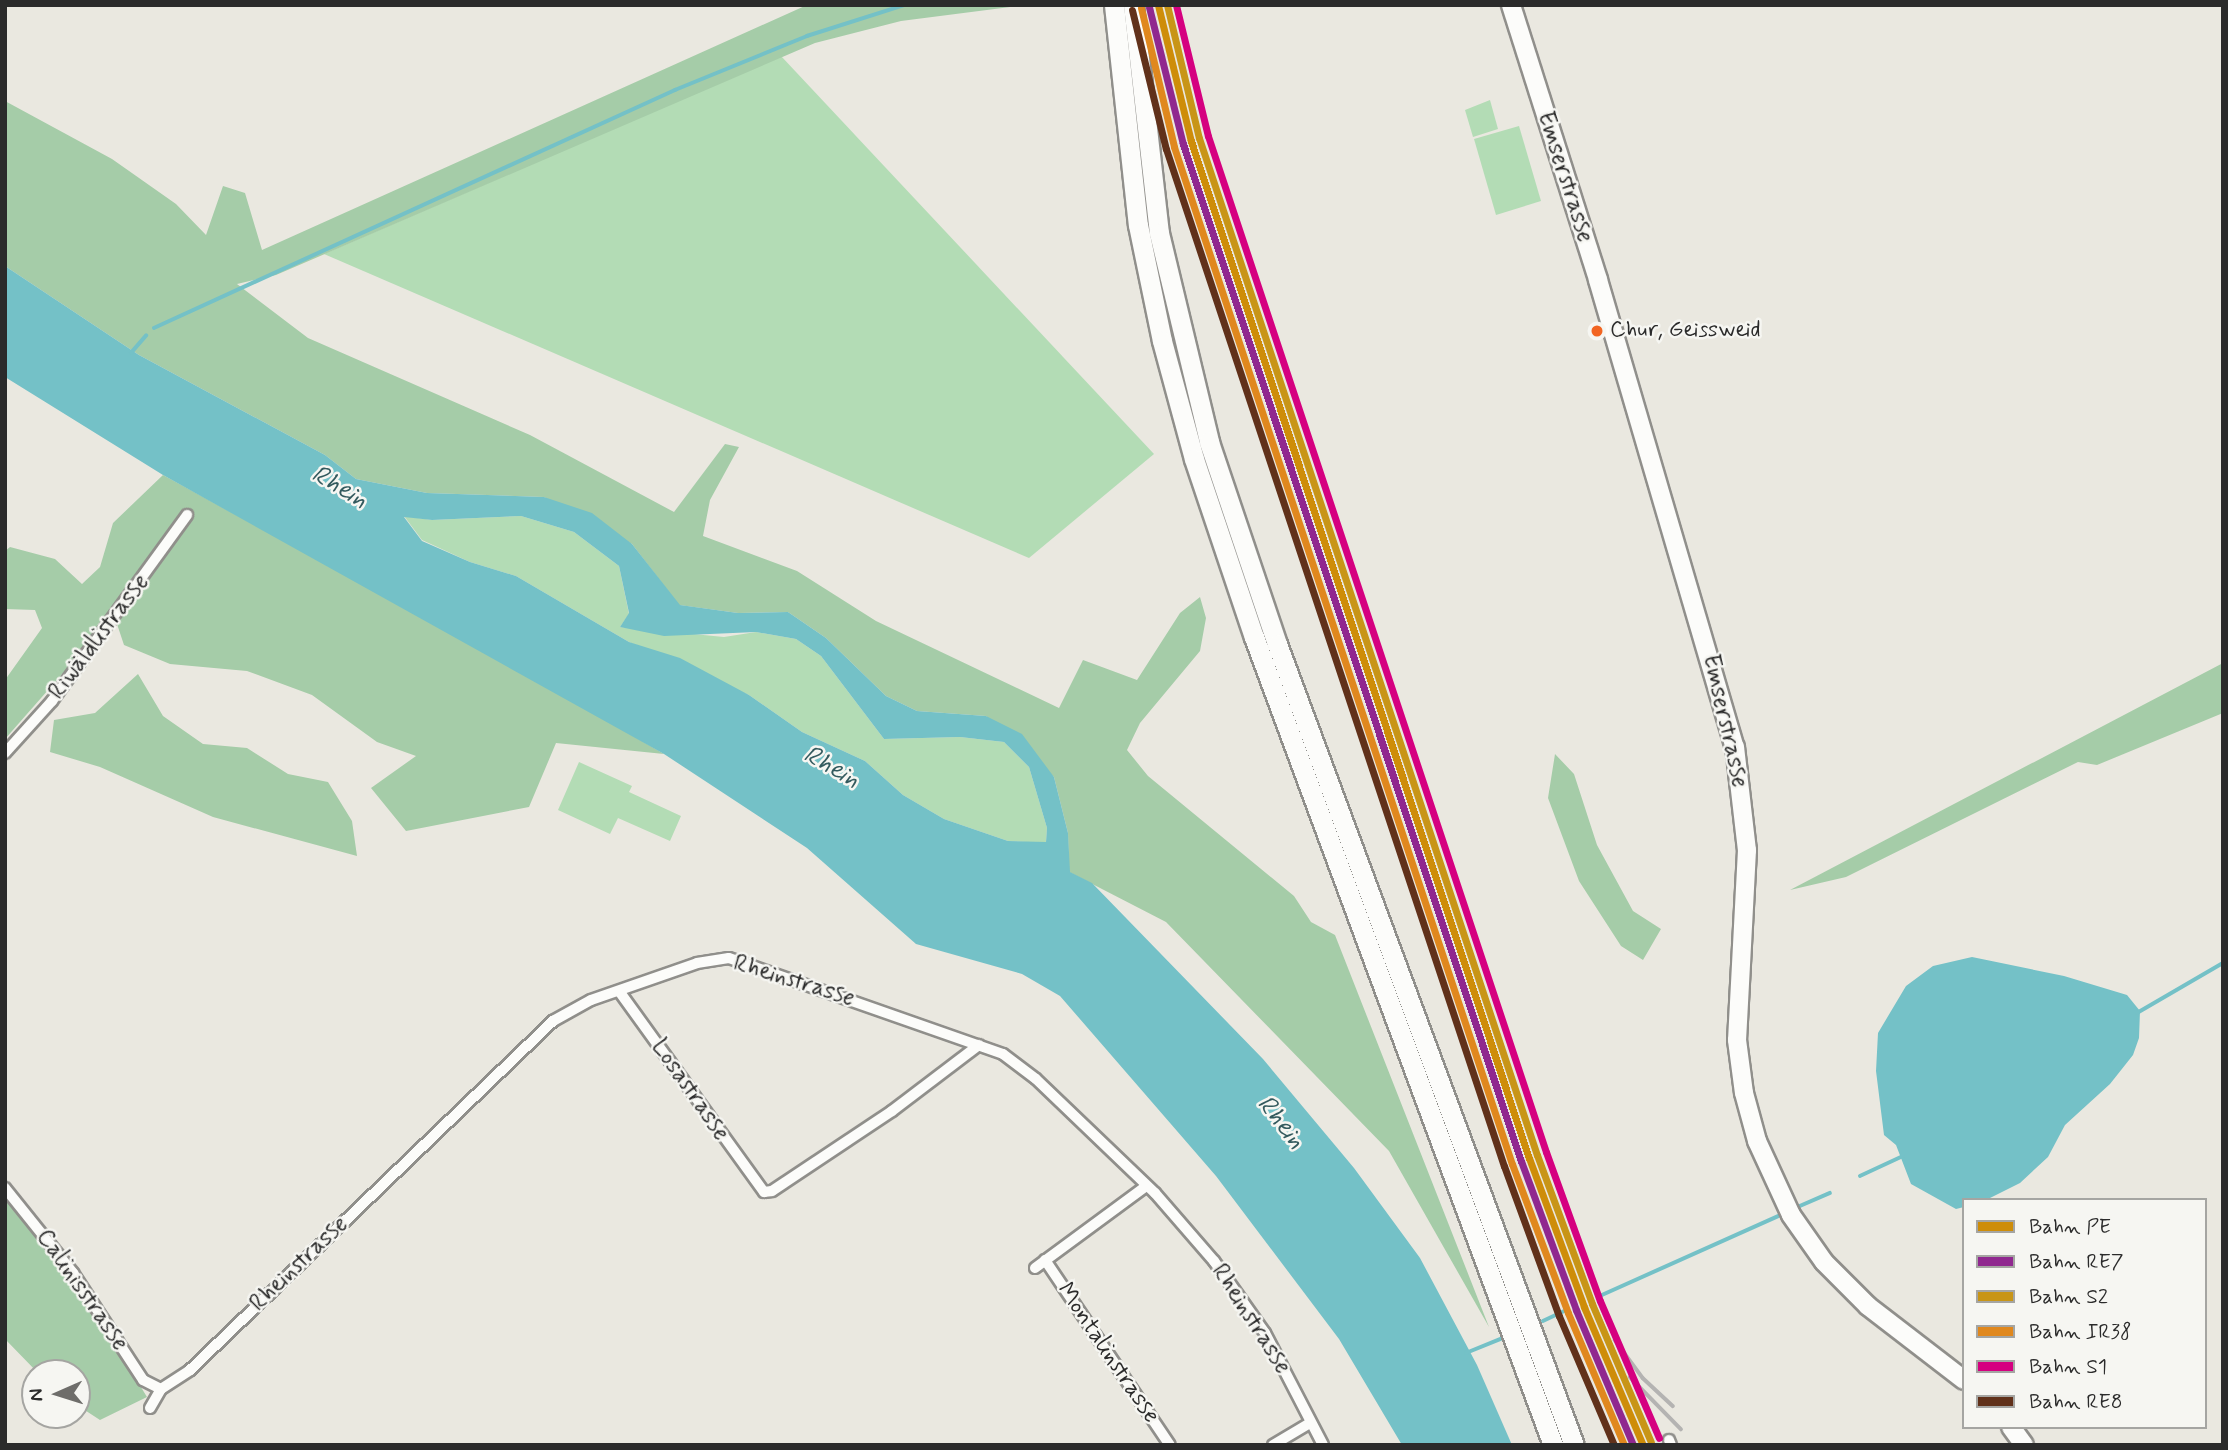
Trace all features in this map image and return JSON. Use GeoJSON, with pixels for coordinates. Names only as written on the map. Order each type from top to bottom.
{"type":"FeatureCollection","features":[{"type":"Feature","properties":{"kind":"highway"},"geometry":{"type":"LineString","coordinates":[[1114,5],[1130,98],[1170,290],[1231,511],[1574,1445]]}},
{"type":"Feature","properties":{"kind":"highway"},"geometry":{"type":"LineString","coordinates":[[1133,5],[1130,98],[1138,225],[1162,341],[1216,529],[1553,1445]]}},
{"type":"Feature","properties":{"kind":"main road","name":"Emserstrasse"},"geometry":{"type":"LineString","coordinates":[[1511,5],[1598,280],[1732,735],[1747,850],[1737,993],[1739,1066],[1749,1116],[1772,1179],[1805,1236],[1868,1307],[1962,1378]]}},
{"type":"Feature","properties":{"kind":"main road"},"geometry":{"type":"LineString","coordinates":[[2012,1429],[2024,1445]]}},
{"type":"Feature","properties":{"kind":"street","name":"Riwäldlistrasse"},"geometry":{"type":"LineString","coordinates":[[5,753],[52,701],[187,515]]}},
{"type":"Feature","properties":{"kind":"street","name":"Rheinstrasse"},"geometry":{"type":"LineString","coordinates":[[150,1408],[161,1389],[190,1370],[553,1021],[581,1004],[708,960],[737,959],[1003,1054],[1036,1079],[1183,1225],[1237,1292],[1265,1333],[1307,1409],[1310,1423],[1323,1445]]}},
{"type":"Feature","properties":{"kind":"street","name":"Losastrasse"},"geometry":{"type":"LineString","coordinates":[[619,991],[761,1189],[776,1189],[892,1111],[979,1045]]}},
{"type":"Feature","properties":{"kind":"street"},"geometry":{"type":"LineString","coordinates":[[1035,1268],[1145,1187]]}},
{"type":"Feature","properties":{"kind":"street","name":"Calinisstrasse"},"geometry":{"type":"LineString","coordinates":[[5,1188],[73,1273],[143,1380],[161,1389]]}},
{"type":"Feature","properties":{"kind":"street","name":"Montalinstrasse"},"geometry":{"type":"LineString","coordinates":[[1045,1260],[1170,1445]]}},
{"type":"Feature","properties":{"kind":"street"},"geometry":{"type":"LineString","coordinates":[[1273,1445],[1310,1423]]}},
{"type":"Feature","properties":{"kind":"green space"},"geometry":{"type":"Polygon","coordinates":[[[807,5],[1026,5],[901,21],[815,43],[276,275],[237,284],[308,338],[530,435],[674,512],[725,444],[739,447],[710,500],[703,536],[797,571],[876,621],[1059,708],[1083,660],[1137,680],[1180,613],[1200,597],[1206,618],[1200,651],[1140,723],[1127,750],[1148,776],[1294,896],[1311,922],[1335,935],[1489,1327],[1389,1151],[1166,922],[1069,872],[1068,833],[1054,777],[986,716],[917,711],[886,696],[826,638],[788,612],[738,613],[679,605],[632,544],[544,497],[427,493],[356,479],[325,455],[139,355],[5,266],[5,101],[112,159],[176,204],[206,235],[223,186],[245,193],[262,250],[807,5]]]}},
{"type":"Feature","properties":{"kind":"green space"},"geometry":{"type":"Polygon","coordinates":[[[781,56],[1154,454],[1029,558],[324,254],[781,56]]]}},
{"type":"Feature","properties":{"kind":"green space"},"geometry":{"type":"Polygon","coordinates":[[[1490,100],[1498,129],[1473,137],[1465,110],[1490,100]]]}},
{"type":"Feature","properties":{"kind":"green space"},"geometry":{"type":"Polygon","coordinates":[[[1519,126],[1541,201],[1496,215],[1474,139],[1519,126]]]}},
{"type":"Feature","properties":{"kind":"green space"},"geometry":{"type":"Polygon","coordinates":[[[163,475],[529,675],[664,754],[556,743],[529,807],[406,831],[371,788],[416,756],[377,742],[312,695],[247,671],[170,664],[124,645],[114,615],[5,739],[5,680],[42,628],[35,610],[5,609],[5,551],[10,547],[55,559],[82,584],[100,567],[113,523],[163,475]]]}},
{"type":"Feature","properties":{"kind":"green space"},"geometry":{"type":"Polygon","coordinates":[[[404,516],[432,520],[521,516],[574,532],[619,566],[629,614],[620,627],[724,637],[756,632],[796,639],[821,656],[884,739],[960,737],[1004,742],[1029,767],[1047,828],[1046,843],[1008,841],[944,819],[903,795],[865,761],[802,732],[749,695],[629,642],[516,576],[470,562],[422,540],[404,516]]]}},
{"type":"Feature","properties":{"kind":"green space"},"geometry":{"type":"Polygon","coordinates":[[[2223,663],[2223,713],[2097,765],[2078,762],[1846,877],[1790,890],[2223,663]]]}},
{"type":"Feature","properties":{"kind":"green space"},"geometry":{"type":"Polygon","coordinates":[[[138,674],[163,716],[203,744],[247,748],[288,774],[328,782],[352,821],[357,856],[213,817],[100,767],[50,752],[54,720],[95,713],[138,674]]]}},
{"type":"Feature","properties":{"kind":"green space"},"geometry":{"type":"Polygon","coordinates":[[[1555,754],[1574,774],[1597,845],[1633,911],[1661,929],[1643,960],[1621,946],[1579,881],[1548,798],[1555,754]]]}},
{"type":"Feature","properties":{"kind":"green space"},"geometry":{"type":"Polygon","coordinates":[[[579,762],[632,786],[629,792],[681,816],[670,841],[618,818],[610,834],[558,810],[579,762]]]}},
{"type":"Feature","properties":{"kind":"green space"},"geometry":{"type":"Polygon","coordinates":[[[5,1189],[44,1228],[147,1397],[100,1420],[91,1414],[91,1359],[24,1359],[5,1339],[5,1189]]]}},
{"type":"Feature","properties":{"kind":"water","name":"Rhein"},"geometry":{"type":"Polygon","coordinates":[[[5,266],[139,355],[325,455],[356,479],[427,493],[544,497],[592,513],[632,544],[680,605],[738,613],[788,612],[826,638],[886,696],[917,711],[986,716],[1022,734],[1054,777],[1068,833],[1070,872],[1092,883],[1263,1059],[1354,1168],[1420,1258],[1477,1365],[1512,1445],[1402,1445],[1339,1339],[1216,1176],[1060,996],[1022,974],[916,944],[807,848],[664,754],[163,475],[5,377],[5,266]],[[521,516],[432,520],[404,517],[422,541],[470,562],[516,576],[629,642],[680,658],[749,695],[802,732],[865,761],[903,795],[944,819],[1008,841],[1046,842],[1047,828],[1029,767],[1004,742],[960,737],[884,739],[821,656],[796,639],[756,632],[664,636],[620,627],[629,613],[619,566],[574,532],[521,516]]]}},
{"type":"Feature","properties":{"kind":"water"},"geometry":{"type":"Polygon","coordinates":[[[1972,957],[2064,976],[2127,995],[2140,1011],[2139,1038],[2133,1055],[2110,1084],[2065,1125],[2048,1157],[2020,1183],[1990,1198],[1962,1198],[1962,1208],[1956,1209],[1911,1184],[1896,1145],[1884,1135],[1876,1071],[1878,1033],[1906,986],[1933,966],[1972,957]]]}},
{"type":"Feature","properties":{"kind":"waterway"},"geometry":{"type":"LineString","coordinates":[[154,328],[675,90],[807,36],[905,5]]}},
{"type":"Feature","properties":{"kind":"waterway"},"geometry":{"type":"LineString","coordinates":[[131,353],[146,336]]}},
{"type":"Feature","properties":{"kind":"waterway"},"geometry":{"type":"LineString","coordinates":[[2137,1013],[2223,963]]}},
{"type":"Feature","properties":{"kind":"waterway"},"geometry":{"type":"LineString","coordinates":[[1860,1176],[1903,1156]]}},
{"type":"Feature","properties":{"kind":"waterway"},"geometry":{"type":"LineString","coordinates":[[1793,1209],[1830,1193]]}},
{"type":"Feature","properties":{"kind":"waterway"},"geometry":{"type":"LineString","coordinates":[[1602,1295],[1783,1214]]}},
{"type":"Feature","properties":{"kind":"waterway"},"geometry":{"type":"LineString","coordinates":[[1543,1321],[1564,1311]]}},
{"type":"Feature","properties":{"kind":"waterway"},"geometry":{"type":"LineString","coordinates":[[1466,1353],[1500,1339]]}},
{"type":"Feature","properties":{"kind":"railway"},"geometry":{"type":"LineString","coordinates":[[1530,1132],[1580,1270],[1653,1445]]}},
{"type":"Feature","properties":{"kind":"railway"},"geometry":{"type":"LineString","coordinates":[[1615,1340],[1643,1378],[1673,1406]]}},
{"type":"Feature","properties":{"kind":"railway"},"geometry":{"type":"LineString","coordinates":[[1630,1377],[1681,1429]]}},
{"type":"Feature","properties":{"kind":"rail line","name":"PE"},"geometry":{"type":"LineString","coordinates":[[1158,5],[1191,141],[1529,1158],[1584,1307],[1643,1445]]}},
{"type":"Feature","properties":{"kind":"rail line","name":"S2"},"geometry":{"type":"LineString","coordinates":[[1167,5],[1199,138],[1537,1155],[1592,1304],[1651,1442]]}},
{"type":"Feature","properties":{"kind":"rail line","name":"S1"},"geometry":{"type":"LineString","coordinates":[[1176,5],[1208,136],[1546,1152],[1600,1301],[1659,1438]]}},
{"type":"Feature","properties":{"kind":"rail line","name":"RE7"},"geometry":{"type":"LineString","coordinates":[[1149,7],[1183,144],[1521,1161],[1576,1310],[1633,1445]]}},
{"type":"Feature","properties":{"kind":"rail line","name":"IR38"},"geometry":{"type":"LineString","coordinates":[[1141,8],[1174,147],[1512,1164],[1568,1313],[1624,1445]]}},
{"type":"Feature","properties":{"kind":"rail line","name":"RE8"},"geometry":{"type":"LineString","coordinates":[[1132,10],[1166,149],[1504,1166],[1559,1316],[1614,1445]]}},
{"type":"Feature","properties":{"kind":"place","name":"Chur, Geissweid"},"geometry":{"type":"Point","coordinates":[1597,331]}}]}
